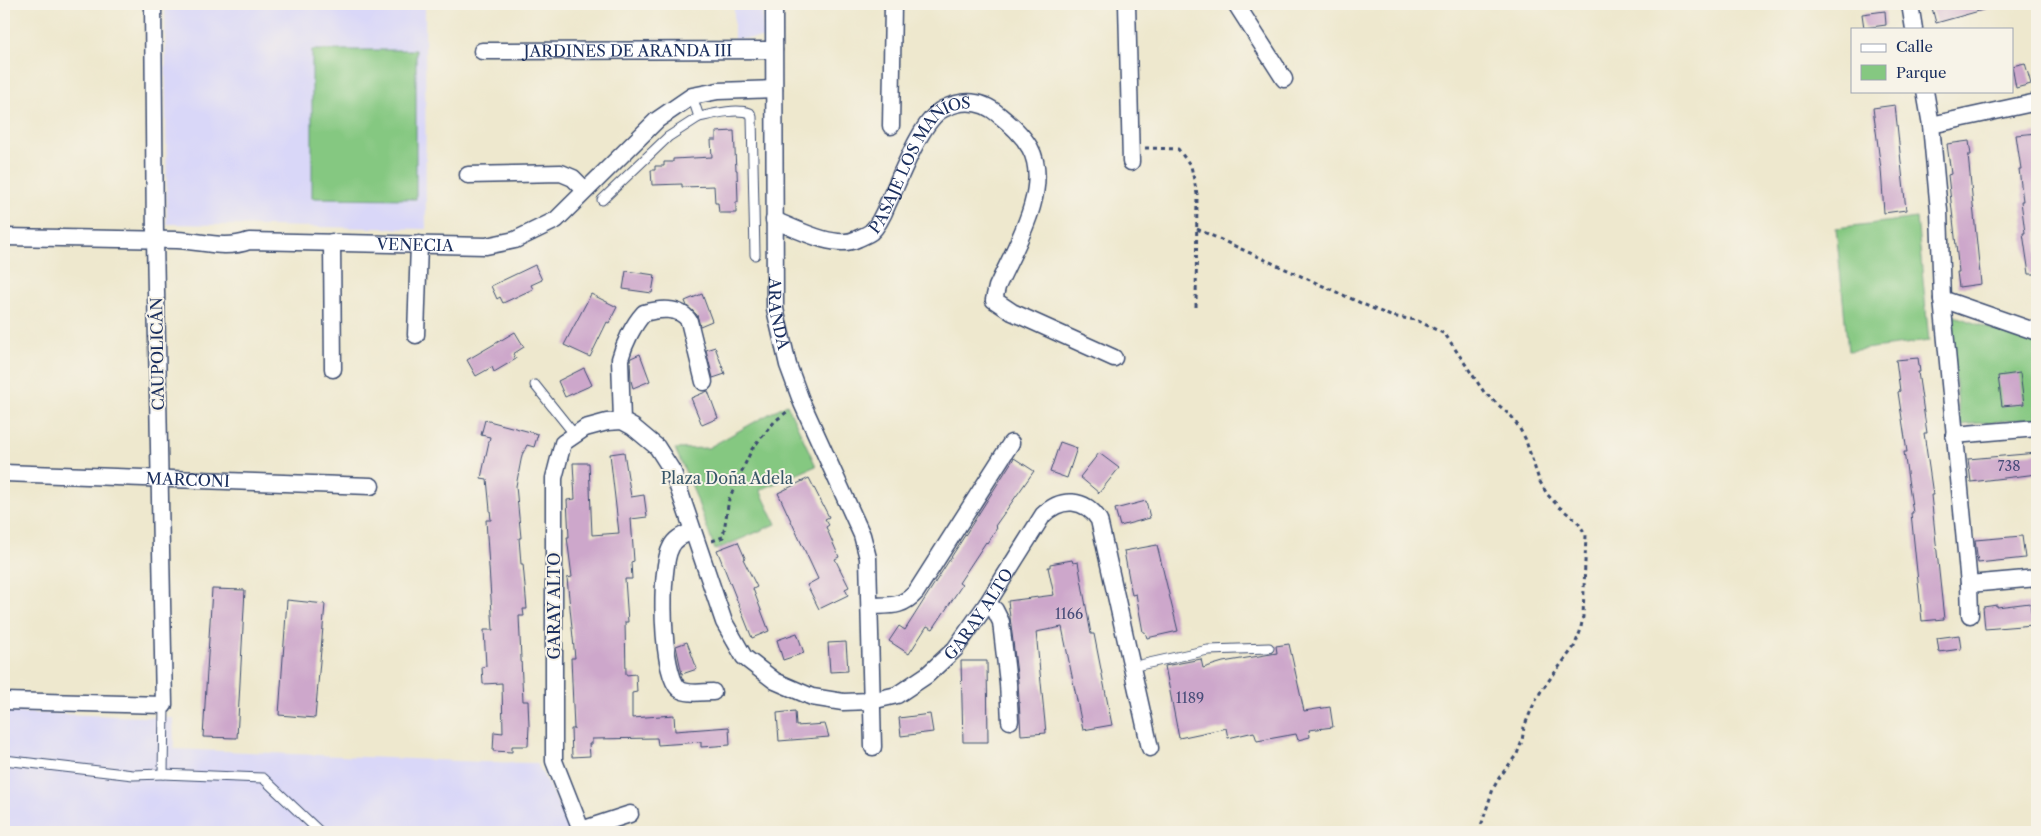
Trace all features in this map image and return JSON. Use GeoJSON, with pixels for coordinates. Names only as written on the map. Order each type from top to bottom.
{"type":"FeatureCollection","features":[{"type":"Feature","properties":{"kind":"street","name":"CAUPOLICÁN"},"geometry":{"type":"LineString","coordinates":[[154,4],[155,240],[164,705]]}},
{"type":"Feature","properties":{"kind":"street","name":"ARANDA"},"geometry":{"type":"LineString","coordinates":[[774,4],[775,309],[788,365],[802,403],[862,535],[868,558],[873,747]]}},
{"type":"Feature","properties":{"kind":"street"},"geometry":{"type":"LineString","coordinates":[[891,126],[893,4]]}},
{"type":"Feature","properties":{"kind":"street"},"geometry":{"type":"LineString","coordinates":[[1128,4],[1131,155]]}},
{"type":"Feature","properties":{"kind":"street"},"geometry":{"type":"LineString","coordinates":[[1236,4],[1284,79]]}},
{"type":"Feature","properties":{"kind":"street"},"geometry":{"type":"LineString","coordinates":[[1910,4],[1914,28]]}},
{"type":"Feature","properties":{"kind":"street","name":"JARDINES DE ARANDA III"},"geometry":{"type":"LineString","coordinates":[[482,51],[774,50]]}},
{"type":"Feature","properties":{"kind":"street","name":"VENECIA"},"geometry":{"type":"LineString","coordinates":[[4,236],[194,241],[208,245],[239,245],[249,241],[486,246],[515,240],[556,220],[657,120],[692,96],[718,91],[774,89]]}},
{"type":"Feature","properties":{"kind":"street"},"geometry":{"type":"LineString","coordinates":[[1925,92],[1931,126],[1939,210],[1942,299],[1969,584],[1970,615]]}},
{"type":"Feature","properties":{"kind":"street","name":"PASAJE LOS MAÑÍOS"},"geometry":{"type":"LineString","coordinates":[[774,220],[830,242],[854,241],[871,232],[882,218],[927,122],[941,110],[959,103],[977,102],[986,105],[1020,133],[1031,149],[1036,165],[1037,182],[1035,203],[997,286],[994,300],[1012,312],[1114,358]]}},
{"type":"Feature","properties":{"kind":"street"},"geometry":{"type":"LineString","coordinates":[[1931,126],[2037,102]]}},
{"type":"Feature","properties":{"kind":"street"},"geometry":{"type":"LineString","coordinates":[[468,175],[561,173],[573,178],[585,190]]}},
{"type":"Feature","properties":{"kind":"street"},"geometry":{"type":"LineString","coordinates":[[332,242],[333,369]]}},
{"type":"Feature","properties":{"kind":"street"},"geometry":{"type":"LineString","coordinates":[[416,335],[419,244]]}},
{"type":"Feature","properties":{"kind":"street"},"geometry":{"type":"LineString","coordinates":[[1942,299],[2037,332]]}},
{"type":"Feature","properties":{"kind":"street"},"geometry":{"type":"LineString","coordinates":[[622,421],[620,359],[634,327],[644,313],[670,310],[686,316],[689,321],[704,382]]}},
{"type":"Feature","properties":{"kind":"street","name":"GARAY ALTO"},"geometry":{"type":"LineString","coordinates":[[630,814],[581,831],[554,761],[554,478],[563,443],[585,428],[607,422],[622,421],[634,427],[657,447],[673,472],[724,622],[744,657],[775,681],[812,697],[843,702],[871,701],[897,695],[927,675],[955,649],[987,604],[1037,524],[1050,508],[1072,503],[1086,506],[1093,511],[1099,520],[1150,748]]}},
{"type":"Feature","properties":{"kind":"street"},"geometry":{"type":"LineString","coordinates":[[1954,435],[2037,428]]}},
{"type":"Feature","properties":{"kind":"street"},"geometry":{"type":"LineString","coordinates":[[870,606],[902,604],[909,600],[916,592],[1010,443]]}},
{"type":"Feature","properties":{"kind":"street","name":"MARCONI"},"geometry":{"type":"LineString","coordinates":[[4,473],[371,486]]}},
{"type":"Feature","properties":{"kind":"street"},"geometry":{"type":"LineString","coordinates":[[692,531],[676,540],[670,547],[668,555],[664,590],[666,657],[670,672],[679,689],[685,692],[713,692]]}},
{"type":"Feature","properties":{"kind":"street"},"geometry":{"type":"LineString","coordinates":[[1969,584],[2037,578]]}},
{"type":"Feature","properties":{"kind":"street"},"geometry":{"type":"LineString","coordinates":[[987,604],[996,610],[1001,622],[1010,721]]}},
{"type":"Feature","properties":{"kind":"street"},"geometry":{"type":"LineString","coordinates":[[4,701],[164,705]]}},
{"type":"Feature","properties":{"kind":"lane"},"geometry":{"type":"LineString","coordinates":[[692,96],[699,118]]}},
{"type":"Feature","properties":{"kind":"lane"},"geometry":{"type":"LineString","coordinates":[[602,200],[668,137],[699,118],[714,114],[744,112],[750,114],[752,117],[755,255]]}},
{"type":"Feature","properties":{"kind":"lane"},"geometry":{"type":"LineString","coordinates":[[535,385],[575,435]]}},
{"type":"Feature","properties":{"kind":"lane"},"geometry":{"type":"LineString","coordinates":[[1131,666],[1208,650],[1269,648]]}},
{"type":"Feature","properties":{"kind":"lane"},"geometry":{"type":"LineString","coordinates":[[163,774],[164,705]]}},
{"type":"Feature","properties":{"kind":"lane"},"geometry":{"type":"LineString","coordinates":[[4,760],[133,775],[163,774],[263,778],[320,832]]}},
{"type":"Feature","properties":{"kind":"path"},"geometry":{"type":"LineString","coordinates":[[1131,155],[1178,149],[1191,166],[1197,194],[1196,308]]}},
{"type":"Feature","properties":{"kind":"path"},"geometry":{"type":"LineString","coordinates":[[1197,229],[1374,310],[1391,316],[1416,320],[1445,334],[1484,392],[1512,417],[1518,426],[1525,438],[1539,480],[1547,494],[1558,506],[1577,521],[1586,535],[1583,617],[1580,632],[1574,647],[1541,691],[1533,706],[1524,727],[1522,741],[1517,754],[1493,789],[1479,832]]}},
{"type":"Feature","properties":{"kind":"path"},"geometry":{"type":"LineString","coordinates":[[723,537],[729,499],[752,449],[775,421]]}},
{"type":"Feature","properties":{"kind":"shaded area"},"geometry":{"type":"Polygon","coordinates":[[[165,4],[425,4],[426,229],[167,224],[165,4]]]}},
{"type":"Feature","properties":{"kind":"shaded area"},"geometry":{"type":"Polygon","coordinates":[[[734,4],[762,4],[763,38],[734,39],[734,4]]]}},
{"type":"Feature","properties":{"kind":"shaded area"},"geometry":{"type":"Polygon","coordinates":[[[4,712],[173,718],[174,749],[537,763],[572,832],[4,832],[4,712]]]}},
{"type":"Feature","properties":{"kind":"green space"},"geometry":{"type":"Polygon","coordinates":[[[312,50],[416,50],[416,199],[312,198],[312,50]]]}},
{"type":"Feature","properties":{"kind":"green space"},"geometry":{"type":"Polygon","coordinates":[[[1917,218],[1929,341],[1848,351],[1836,228],[1917,218]]]}},
{"type":"Feature","properties":{"kind":"green space"},"geometry":{"type":"Polygon","coordinates":[[[1949,314],[2037,345],[2037,418],[1960,425],[1949,314]]]}},
{"type":"Feature","properties":{"kind":"green space","name":"Plaza Doña Adela"},"geometry":{"type":"Polygon","coordinates":[[[787,404],[816,466],[760,490],[776,524],[715,550],[692,486],[675,449],[708,448],[787,404]]]}},
{"type":"Feature","properties":{"kind":"building"},"geometry":{"type":"Polygon","coordinates":[[[1931,4],[1989,4],[1990,8],[1936,23],[1931,4]]]}},
{"type":"Feature","properties":{"kind":"building"},"geometry":{"type":"Polygon","coordinates":[[[1885,11],[1886,25],[1864,28],[1862,14],[1885,11]]]}},
{"type":"Feature","properties":{"kind":"building"},"geometry":{"type":"Polygon","coordinates":[[[2025,63],[2031,84],[2016,88],[2014,66],[2025,63]]]}},
{"type":"Feature","properties":{"kind":"building"},"geometry":{"type":"Polygon","coordinates":[[[1895,105],[1906,210],[1884,213],[1881,169],[1873,108],[1895,105]]]}},
{"type":"Feature","properties":{"kind":"building"},"geometry":{"type":"Polygon","coordinates":[[[734,131],[738,202],[736,202],[736,213],[719,213],[718,203],[715,203],[714,186],[682,187],[682,184],[652,185],[651,170],[655,170],[655,166],[664,166],[664,162],[673,162],[673,159],[712,157],[711,140],[716,140],[716,132],[734,131]]]}},
{"type":"Feature","properties":{"kind":"building"},"geometry":{"type":"Polygon","coordinates":[[[2037,133],[2037,274],[2029,274],[2023,233],[2025,233],[2019,169],[2021,169],[2016,135],[2037,133]]]}},
{"type":"Feature","properties":{"kind":"building"},"geometry":{"type":"Polygon","coordinates":[[[1969,141],[1971,155],[1968,155],[1981,284],[1959,287],[1948,175],[1951,174],[1947,144],[1969,141]]]}},
{"type":"Feature","properties":{"kind":"building"},"geometry":{"type":"Polygon","coordinates":[[[535,265],[542,280],[531,285],[533,289],[503,303],[500,297],[497,299],[491,286],[535,265]]]}},
{"type":"Feature","properties":{"kind":"building"},"geometry":{"type":"Polygon","coordinates":[[[626,271],[655,275],[652,293],[623,289],[626,271]]]}},
{"type":"Feature","properties":{"kind":"building"},"geometry":{"type":"Polygon","coordinates":[[[591,294],[617,307],[609,323],[607,322],[590,357],[564,345],[591,294]]]}},
{"type":"Feature","properties":{"kind":"building"},"geometry":{"type":"Polygon","coordinates":[[[702,294],[712,321],[700,326],[697,315],[687,306],[685,301],[702,294]]]}},
{"type":"Feature","properties":{"kind":"building"},"geometry":{"type":"Polygon","coordinates":[[[515,332],[524,347],[513,354],[516,359],[494,372],[492,367],[476,376],[467,360],[515,332]]]}},
{"type":"Feature","properties":{"kind":"building"},"geometry":{"type":"Polygon","coordinates":[[[715,347],[725,374],[713,378],[706,350],[715,347]]]}},
{"type":"Feature","properties":{"kind":"building"},"geometry":{"type":"Polygon","coordinates":[[[640,354],[650,381],[633,388],[630,360],[640,354]]]}},
{"type":"Feature","properties":{"kind":"building"},"geometry":{"type":"Polygon","coordinates":[[[1918,358],[1920,372],[1918,372],[1927,433],[1924,433],[1933,495],[1931,495],[1944,619],[1922,621],[1911,513],[1913,513],[1904,452],[1907,452],[1898,392],[1900,391],[1896,360],[1918,358]]]}},
{"type":"Feature","properties":{"kind":"building"},"geometry":{"type":"Polygon","coordinates":[[[584,368],[592,385],[565,397],[558,381],[584,368]]]}},
{"type":"Feature","properties":{"kind":"building"},"geometry":{"type":"Polygon","coordinates":[[[2020,373],[2024,404],[2002,406],[1998,376],[2020,373]]]}},
{"type":"Feature","properties":{"kind":"building"},"geometry":{"type":"Polygon","coordinates":[[[708,391],[718,418],[702,425],[691,398],[708,391]]]}},
{"type":"Feature","properties":{"kind":"building"},"geometry":{"type":"Polygon","coordinates":[[[485,420],[538,434],[534,447],[527,445],[522,455],[516,486],[521,538],[519,538],[521,564],[523,564],[527,609],[523,609],[524,616],[519,616],[523,701],[528,701],[529,726],[528,746],[512,746],[512,752],[493,751],[494,732],[503,733],[502,683],[483,684],[482,667],[486,666],[484,630],[493,630],[486,520],[491,520],[487,479],[481,478],[490,437],[481,435],[485,420]]]}},
{"type":"Feature","properties":{"kind":"building"},"geometry":{"type":"Polygon","coordinates":[[[1060,442],[1077,448],[1067,478],[1050,472],[1060,442]]]}},
{"type":"Feature","properties":{"kind":"building"},"geometry":{"type":"Polygon","coordinates":[[[624,452],[631,497],[644,495],[647,517],[631,519],[634,561],[631,562],[632,579],[625,579],[628,622],[625,622],[626,675],[636,674],[637,692],[632,693],[632,718],[674,715],[675,731],[729,727],[730,745],[701,747],[701,742],[658,745],[657,738],[592,739],[592,744],[589,744],[590,756],[572,757],[571,729],[574,729],[571,658],[575,658],[567,578],[572,577],[567,537],[569,537],[567,500],[575,499],[573,463],[589,463],[592,535],[619,533],[610,454],[624,452]]]}},
{"type":"Feature","properties":{"kind":"building"},"geometry":{"type":"Polygon","coordinates":[[[1099,453],[1119,468],[1099,493],[1080,477],[1099,453]]]}},
{"type":"Feature","properties":{"kind":"building"},"geometry":{"type":"Polygon","coordinates":[[[2037,453],[2037,474],[1971,482],[1968,459],[2037,453]]]}},
{"type":"Feature","properties":{"kind":"building"},"geometry":{"type":"Polygon","coordinates":[[[1014,458],[1034,471],[995,526],[997,528],[959,583],[962,585],[933,629],[927,626],[909,654],[889,641],[899,626],[905,630],[1014,458]]]}},
{"type":"Feature","properties":{"kind":"building"},"geometry":{"type":"Polygon","coordinates":[[[809,478],[829,517],[825,519],[829,525],[826,527],[839,557],[835,559],[849,587],[845,589],[848,595],[819,609],[807,585],[818,579],[778,493],[809,478]]]}},
{"type":"Feature","properties":{"kind":"building"},"geometry":{"type":"Polygon","coordinates":[[[1146,501],[1150,518],[1120,526],[1115,509],[1146,501]]]}},
{"type":"Feature","properties":{"kind":"building"},"geometry":{"type":"Polygon","coordinates":[[[2022,536],[2025,558],[1978,563],[1975,540],[2022,536]]]}},
{"type":"Feature","properties":{"kind":"building"},"geometry":{"type":"Polygon","coordinates":[[[738,542],[745,558],[743,559],[757,587],[753,589],[769,631],[752,638],[717,550],[738,542]]]}},
{"type":"Feature","properties":{"kind":"building"},"geometry":{"type":"Polygon","coordinates":[[[1157,545],[1178,631],[1147,638],[1145,632],[1143,632],[1136,594],[1132,595],[1124,551],[1157,545]]]}},
{"type":"Feature","properties":{"kind":"building"},"geometry":{"type":"Polygon","coordinates":[[[1072,560],[1073,563],[1078,562],[1091,634],[1094,634],[1112,725],[1083,730],[1062,627],[1036,632],[1046,733],[1021,735],[1018,682],[1008,601],[1054,595],[1048,567],[1050,567],[1050,564],[1072,560]]]}},
{"type":"Feature","properties":{"kind":"building"},"geometry":{"type":"Polygon","coordinates":[[[212,589],[245,590],[237,738],[203,737],[212,589]]]}},
{"type":"Feature","properties":{"kind":"building"},"geometry":{"type":"Polygon","coordinates":[[[287,600],[325,604],[315,718],[279,715],[287,600]]]}},
{"type":"Feature","properties":{"kind":"building"},"geometry":{"type":"Polygon","coordinates":[[[2030,603],[2033,625],[1985,629],[1983,607],[2030,603]]]}},
{"type":"Feature","properties":{"kind":"building"},"geometry":{"type":"Polygon","coordinates":[[[797,633],[804,653],[783,660],[777,640],[797,633]]]}},
{"type":"Feature","properties":{"kind":"building"},"geometry":{"type":"Polygon","coordinates":[[[1959,635],[1961,649],[1939,652],[1937,638],[1959,635]]]}},
{"type":"Feature","properties":{"kind":"building"},"geometry":{"type":"Polygon","coordinates":[[[687,642],[697,669],[682,674],[676,646],[687,642]]]}},
{"type":"Feature","properties":{"kind":"building"},"geometry":{"type":"Polygon","coordinates":[[[846,642],[848,671],[830,672],[828,643],[846,642]]]}},
{"type":"Feature","properties":{"kind":"building"},"geometry":{"type":"Polygon","coordinates":[[[1289,644],[1304,711],[1330,707],[1333,727],[1309,730],[1310,737],[1298,740],[1296,734],[1257,741],[1254,732],[1228,738],[1226,728],[1179,738],[1165,666],[1201,659],[1203,668],[1223,662],[1277,653],[1276,646],[1289,644]]]}},
{"type":"Feature","properties":{"kind":"building"},"geometry":{"type":"Polygon","coordinates":[[[961,661],[987,661],[988,742],[963,742],[961,661]]]}},
{"type":"Feature","properties":{"kind":"building"},"geometry":{"type":"Polygon","coordinates":[[[795,711],[796,726],[825,724],[829,737],[779,741],[777,713],[795,711]]]}},
{"type":"Feature","properties":{"kind":"building"},"geometry":{"type":"Polygon","coordinates":[[[930,714],[933,732],[901,736],[899,718],[930,714]]]}}]}
